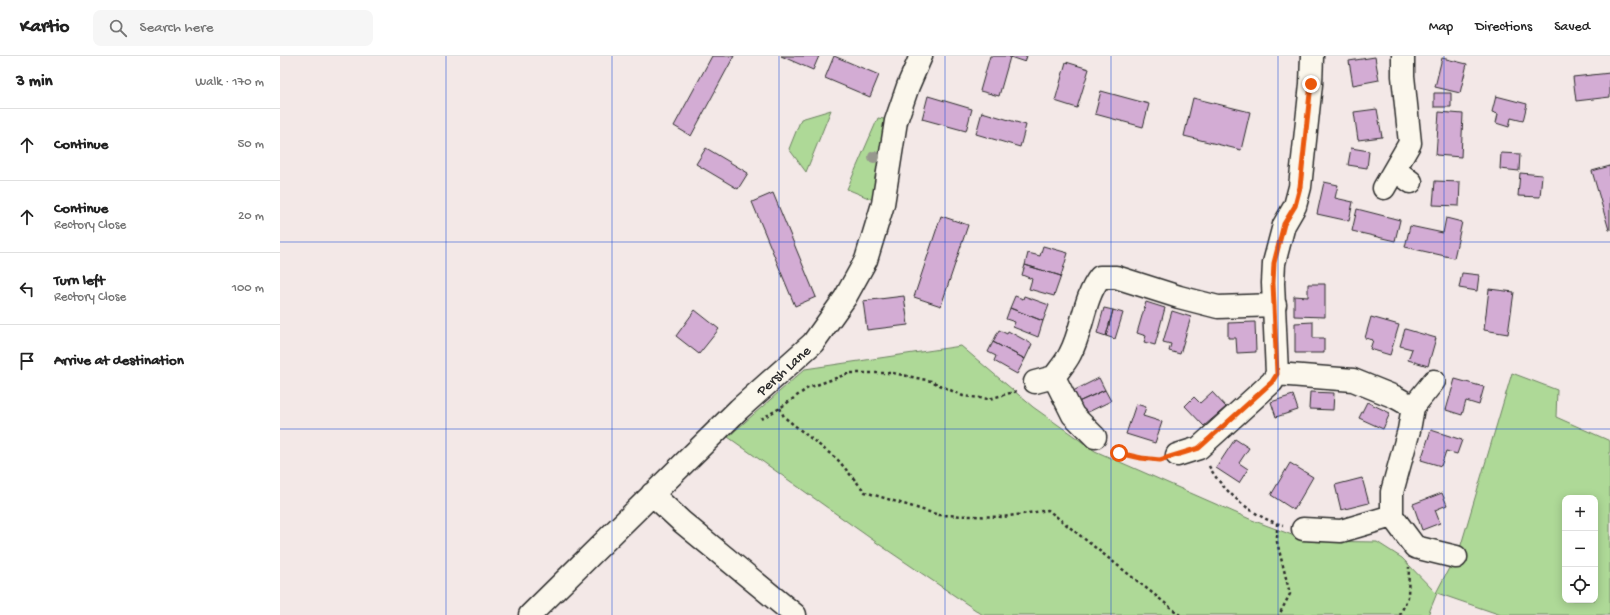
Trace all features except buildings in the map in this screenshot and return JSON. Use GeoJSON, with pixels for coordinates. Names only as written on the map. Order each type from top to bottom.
{"type":"FeatureCollection","features":[{"type":"Feature","properties":{"kind":"street","name":"Persh Lane"},"geometry":{"type":"LineString","coordinates":[[530,615],[739,409],[813,343],[845,298],[866,260],[883,204],[896,121],[908,86],[922,56]]}},
{"type":"Feature","properties":{"kind":"street"},"geometry":{"type":"LineString","coordinates":[[1177,456],[1199,448],[1272,382],[1277,374],[1273,283],[1274,263],[1284,224],[1295,206],[1300,187],[1311,84],[1312,56]]}},
{"type":"Feature","properties":{"kind":"street"},"geometry":{"type":"LineString","coordinates":[[1397,180],[1410,143],[1403,76],[1403,56]]}},
{"type":"Feature","properties":{"kind":"street"},"geometry":{"type":"LineString","coordinates":[[1094,437],[1073,415],[1045,380],[1070,354],[1082,323],[1092,287],[1100,277],[1116,277],[1179,297],[1218,307],[1274,305]]}},
{"type":"Feature","properties":{"kind":"street"},"geometry":{"type":"LineString","coordinates":[[1277,374],[1353,380],[1413,407]]}},
{"type":"Feature","properties":{"kind":"street"},"geometry":{"type":"LineString","coordinates":[[1434,381],[1413,407],[1392,492],[1392,516],[1415,547],[1456,557]]}},
{"type":"Feature","properties":{"kind":"street"},"geometry":{"type":"LineString","coordinates":[[652,494],[682,522],[795,615]]}},
{"type":"Feature","properties":{"kind":"street"},"geometry":{"type":"LineString","coordinates":[[1303,529],[1341,530],[1392,516]]}},
{"type":"Feature","properties":{"kind":"path"},"geometry":{"type":"LineString","coordinates":[[739,409],[755,422],[780,408],[808,388],[850,373],[893,373],[931,381],[963,396],[989,400],[1016,392],[1045,380]]}},
{"type":"Feature","properties":{"kind":"path"},"geometry":{"type":"LineString","coordinates":[[780,408],[784,417],[838,460],[866,492],[939,515],[1004,517],[1048,510],[1180,615]]}},
{"type":"Feature","properties":{"kind":"path"},"geometry":{"type":"LineString","coordinates":[[1094,437],[1101,443],[1119,453],[1141,458],[1160,460],[1177,456]]}},
{"type":"Feature","properties":{"kind":"path"},"geometry":{"type":"LineString","coordinates":[[1199,448],[1214,476],[1231,494],[1254,511],[1276,523],[1303,529]]}},
{"type":"Feature","properties":{"kind":"path"},"geometry":{"type":"LineString","coordinates":[[1276,523],[1276,542],[1290,594],[1279,615]]}},
{"type":"Feature","properties":{"kind":"path"},"geometry":{"type":"LineString","coordinates":[[1400,615],[1408,597],[1409,540]]}},
{"type":"Feature","properties":{"kind":"green space"},"geometry":{"type":"Polygon","coordinates":[[[831,110],[806,172],[789,149],[801,119],[831,110]]]}},
{"type":"Feature","properties":{"kind":"green space"},"geometry":{"type":"Polygon","coordinates":[[[878,118],[896,121],[883,204],[847,189],[878,118]]]}},
{"type":"Feature","properties":{"kind":"green space"},"geometry":{"type":"Polygon","coordinates":[[[961,346],[1033,407],[1095,451],[1252,520],[1308,541],[1377,542],[1402,558],[1436,593],[1461,545],[1512,373],[1557,390],[1556,417],[1610,441],[1610,615],[1501,615],[1437,593],[1428,615],[983,615],[880,545],[728,437],[805,369],[961,346]]]}},
{"type":"Feature","properties":{"kind":"route"},"geometry":{"type":"LineString","coordinates":[[1119,453],[1141,458],[1160,460],[1199,448],[1272,382],[1277,374],[1273,283],[1274,263],[1284,224],[1295,206],[1300,187],[1311,84]]}}]}
